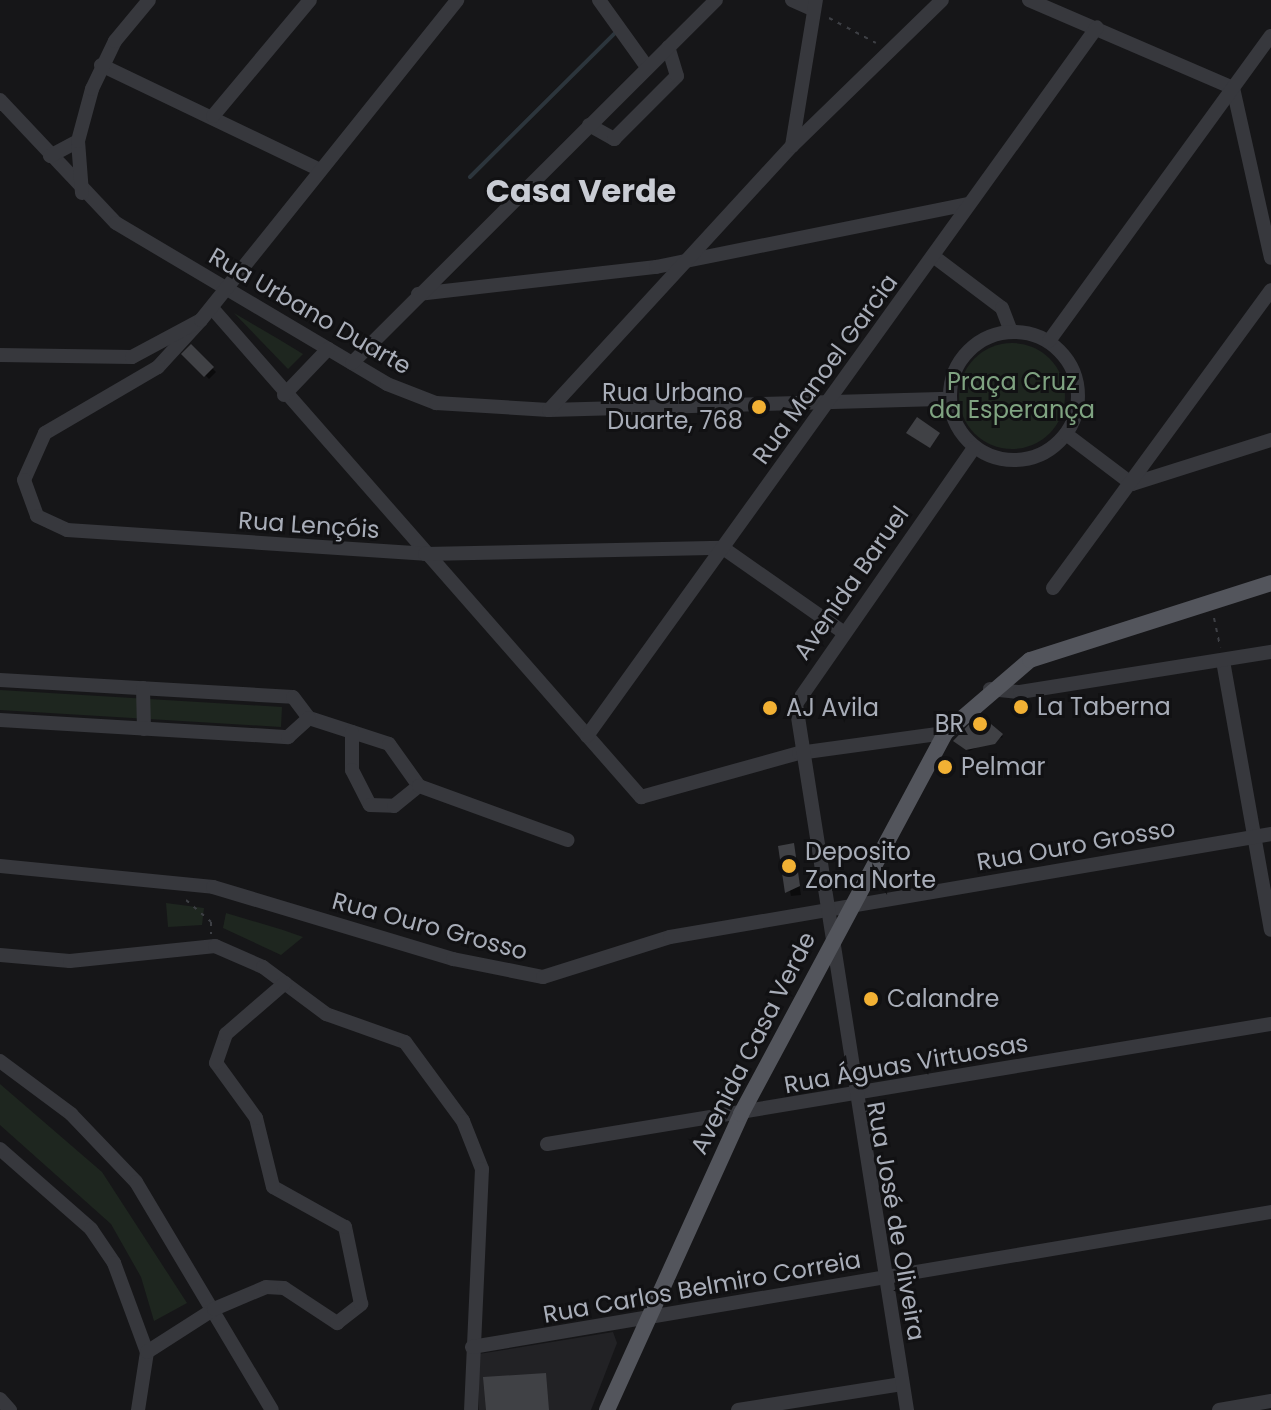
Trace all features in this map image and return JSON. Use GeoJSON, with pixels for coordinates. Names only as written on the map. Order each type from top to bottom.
{"type":"FeatureCollection","features":[{"type":"Feature","properties":{"kind":"main road","name":"Avenida Casa Verde"},"geometry":{"type":"LineString","coordinates":[[607,1410],[741,1114],[849,906],[945,733],[990,689],[1052,651],[1271,583]]}},
{"type":"Feature","properties":{"kind":"street"},"geometry":{"type":"LineString","coordinates":[[82,193],[78,141],[101,65],[149,0]]}},
{"type":"Feature","properties":{"kind":"street"},"geometry":{"type":"LineString","coordinates":[[213,116],[310,0]]}},
{"type":"Feature","properties":{"kind":"street","name":"Rua Lençóis"},"geometry":{"type":"LineString","coordinates":[[457,0],[206,314],[158,367],[45,433],[24,480],[37,516],[67,530],[425,554],[723,548]]}},
{"type":"Feature","properties":{"kind":"street"},"geometry":{"type":"LineString","coordinates":[[599,0],[647,67]]}},
{"type":"Feature","properties":{"kind":"street"},"geometry":{"type":"LineString","coordinates":[[352,363],[716,0]]}},
{"type":"Feature","properties":{"kind":"street"},"geometry":{"type":"LineString","coordinates":[[792,0],[815,5],[792,146]]}},
{"type":"Feature","properties":{"kind":"street"},"geometry":{"type":"LineString","coordinates":[[549,410],[681,261],[887,48],[942,0]]}},
{"type":"Feature","properties":{"kind":"street"},"geometry":{"type":"LineString","coordinates":[[1029,0],[1233,88]]}},
{"type":"Feature","properties":{"kind":"street","name":"Rua Manoel Garcia"},"geometry":{"type":"LineString","coordinates":[[587,736],[1097,27]]}},
{"type":"Feature","properties":{"kind":"street"},"geometry":{"type":"LineString","coordinates":[[1049,341],[1271,36]]}},
{"type":"Feature","properties":{"kind":"street"},"geometry":{"type":"LineString","coordinates":[[589,125],[614,139],[677,76],[668,47]]}},
{"type":"Feature","properties":{"kind":"street"},"geometry":{"type":"LineString","coordinates":[[101,65],[213,116],[320,170]]}},
{"type":"Feature","properties":{"kind":"street"},"geometry":{"type":"LineString","coordinates":[[1233,88],[1271,258]]}},
{"type":"Feature","properties":{"kind":"street","name":"Rua Urbano Duarte"},"geometry":{"type":"LineString","coordinates":[[0,100],[82,193],[116,223],[411,395],[458,409],[549,410],[949,399]]}},
{"type":"Feature","properties":{"kind":"street"},"geometry":{"type":"LineString","coordinates":[[50,156],[78,141]]}},
{"type":"Feature","properties":{"kind":"street"},"geometry":{"type":"LineString","coordinates":[[418,294],[681,261],[969,204]]}},
{"type":"Feature","properties":{"kind":"street"},"geometry":{"type":"LineString","coordinates":[[933,256],[1002,308],[1011,331]]}},
{"type":"Feature","properties":{"kind":"street"},"geometry":{"type":"LineString","coordinates":[[1053,588],[1271,290]]}},
{"type":"Feature","properties":{"kind":"street"},"geometry":{"type":"LineString","coordinates":[[0,355],[132,357],[206,314],[284,395],[587,736],[633,792],[657,798],[799,753],[945,733]]}},
{"type":"Feature","properties":{"kind":"street"},"geometry":{"type":"LineString","coordinates":[[1011,331],[1049,341],[1078,384],[1066,434],[1023,459],[974,448],[949,399],[959,360],[973,345],[1011,331]]}},
{"type":"Feature","properties":{"kind":"street"},"geometry":{"type":"LineString","coordinates":[[284,395],[328,349]]}},
{"type":"Feature","properties":{"kind":"street"},"geometry":{"type":"LineString","coordinates":[[1066,434],[1132,484]]}},
{"type":"Feature","properties":{"kind":"street"},"geometry":{"type":"LineString","coordinates":[[1132,484],[1271,440]]}},
{"type":"Feature","properties":{"kind":"street","name":"Avenida Baruel"},"geometry":{"type":"LineString","coordinates":[[830,943],[799,753],[796,704],[843,632],[974,448]]}},
{"type":"Feature","properties":{"kind":"street"},"geometry":{"type":"LineString","coordinates":[[723,548],[843,632]]}},
{"type":"Feature","properties":{"kind":"street"},"geometry":{"type":"LineString","coordinates":[[990,689],[1020,692],[1271,652]]}},
{"type":"Feature","properties":{"kind":"street"},"geometry":{"type":"LineString","coordinates":[[1223,661],[1263,836],[1271,930]]}},
{"type":"Feature","properties":{"kind":"street"},"geometry":{"type":"LineString","coordinates":[[0,680],[293,697],[309,718],[389,744],[419,786],[567,840]]}},
{"type":"Feature","properties":{"kind":"street"},"geometry":{"type":"LineString","coordinates":[[143,688],[144,729]]}},
{"type":"Feature","properties":{"kind":"street"},"geometry":{"type":"LineString","coordinates":[[0,720],[288,737],[309,718]]}},
{"type":"Feature","properties":{"kind":"street"},"geometry":{"type":"LineString","coordinates":[[352,732],[352,770],[370,805],[394,806],[419,786]]}},
{"type":"Feature","properties":{"kind":"street","name":"Rua Ouro Grosso"},"geometry":{"type":"LineString","coordinates":[[0,866],[187,882],[453,959],[543,977],[670,937],[1263,836]]}},
{"type":"Feature","properties":{"kind":"street","name":"Rua José de Oliveira"},"geometry":{"type":"LineString","coordinates":[[830,943],[852,1096],[907,1410]]}},
{"type":"Feature","properties":{"kind":"street"},"geometry":{"type":"LineString","coordinates":[[0,955],[70,961],[212,946],[285,983],[326,1014],[405,1042],[473,1138],[483,1186],[471,1410]]}},
{"type":"Feature","properties":{"kind":"street"},"geometry":{"type":"LineString","coordinates":[[147,1352],[214,1309],[275,1286],[337,1323],[361,1304],[345,1227],[273,1187],[256,1118],[216,1063],[226,1034],[285,983]]}},
{"type":"Feature","properties":{"kind":"street","name":"Rua Águas Virtuosas"},"geometry":{"type":"LineString","coordinates":[[547,1144],[852,1096],[1271,1024]]}},
{"type":"Feature","properties":{"kind":"street"},"geometry":{"type":"LineString","coordinates":[[0,1061],[116,1157],[214,1309],[272,1410]]}},
{"type":"Feature","properties":{"kind":"street"},"geometry":{"type":"LineString","coordinates":[[0,1149],[91,1229],[114,1263],[147,1352],[138,1410]]}},
{"type":"Feature","properties":{"kind":"street","name":"Rua Carlos Belmiro Correia"},"geometry":{"type":"LineString","coordinates":[[472,1347],[645,1323],[884,1278],[1271,1212]]}},
{"type":"Feature","properties":{"kind":"street"},"geometry":{"type":"LineString","coordinates":[[738,1410],[902,1384]]}},
{"type":"Feature","properties":{"kind":"street"},"geometry":{"type":"LineString","coordinates":[[0,1399],[10,1410]]}},
{"type":"Feature","properties":{"kind":"street"},"geometry":{"type":"LineString","coordinates":[[1219,1410],[1271,1401]]}},
{"type":"Feature","properties":{"kind":"path"},"geometry":{"type":"LineString","coordinates":[[815,5],[887,48]]}},
{"type":"Feature","properties":{"kind":"path"},"geometry":{"type":"LineString","coordinates":[[1210,601],[1223,661]]}},
{"type":"Feature","properties":{"kind":"path"},"geometry":{"type":"LineString","coordinates":[[187,882],[186,901],[211,922],[212,946]]}},
{"type":"Feature","properties":{"kind":"shaded area"},"geometry":{"type":"Polygon","coordinates":[[[613,1332],[617,1343],[591,1410],[479,1410],[479,1354],[613,1332]]]}},
{"type":"Feature","properties":{"kind":"green space"},"geometry":{"type":"Polygon","coordinates":[[[234,313],[280,340],[303,354],[288,369],[234,313]]]}},
{"type":"Feature","properties":{"kind":"green space","name":"Praça Cruz da Esperança"},"geometry":{"type":"Polygon","coordinates":[[[1012,343],[1032,347],[1049,359],[1061,376],[1065,396],[1061,416],[1049,433],[1032,445],[1012,449],[992,445],[975,433],[963,416],[959,396],[963,376],[975,359],[992,347],[1012,343]]]}},
{"type":"Feature","properties":{"kind":"green space"},"geometry":{"type":"Polygon","coordinates":[[[0,690],[282,707],[281,727],[0,710],[0,690]]]}},
{"type":"Feature","properties":{"kind":"green space"},"geometry":{"type":"Polygon","coordinates":[[[166,903],[204,908],[202,925],[168,927],[166,903]]]}},
{"type":"Feature","properties":{"kind":"green space"},"geometry":{"type":"Polygon","coordinates":[[[226,913],[303,937],[281,955],[223,928],[226,913]]]}},
{"type":"Feature","properties":{"kind":"green space"},"geometry":{"type":"Polygon","coordinates":[[[0,1084],[102,1172],[187,1303],[154,1321],[141,1277],[111,1224],[0,1125],[0,1084]]]}},
{"type":"Feature","properties":{"kind":"building"},"geometry":{"type":"Polygon","coordinates":[[[191,344],[214,367],[204,377],[181,354],[191,344]]]}},
{"type":"Feature","properties":{"kind":"building"},"geometry":{"type":"Polygon","coordinates":[[[917,417],[940,433],[930,448],[906,433],[917,417]]]}},
{"type":"Feature","properties":{"kind":"building","name":"BR"},"geometry":{"type":"Polygon","coordinates":[[[979,714],[1003,734],[995,744],[966,750],[953,741],[979,714]]]}},
{"type":"Feature","properties":{"kind":"building","name":"Deposito Zona Norte"},"geometry":{"type":"Polygon","coordinates":[[[794,843],[800,886],[785,893],[778,846],[794,843]]]}},
{"type":"Feature","properties":{"kind":"building"},"geometry":{"type":"Polygon","coordinates":[[[546,1373],[549,1410],[486,1410],[483,1377],[546,1373]]]}},
{"type":"Feature","properties":{"kind":"waterway"},"geometry":{"type":"LineString","coordinates":[[470,177],[616,32]]}},
{"type":"Feature","properties":{"kind":"place","name":"Rua Urbano Duarte, 768"},"geometry":{"type":"Point","coordinates":[759,407]}},
{"type":"Feature","properties":{"kind":"place","name":"La Taberna"},"geometry":{"type":"Point","coordinates":[1021,707]}},
{"type":"Feature","properties":{"kind":"place","name":"AJ Avila"},"geometry":{"type":"Point","coordinates":[770,708]}},
{"type":"Feature","properties":{"kind":"place","name":"BR"},"geometry":{"type":"Point","coordinates":[980,724]}},
{"type":"Feature","properties":{"kind":"place","name":"Pelmar"},"geometry":{"type":"Point","coordinates":[945,767]}},
{"type":"Feature","properties":{"kind":"place","name":"Deposito Zona Norte"},"geometry":{"type":"Point","coordinates":[789,866]}},
{"type":"Feature","properties":{"kind":"place","name":"Calandre"},"geometry":{"type":"Point","coordinates":[871,999]}},
{"type":"Feature","properties":{"kind":"district","name":"Casa Verde"},"geometry":{"type":"Point","coordinates":[581,191]}}]}
